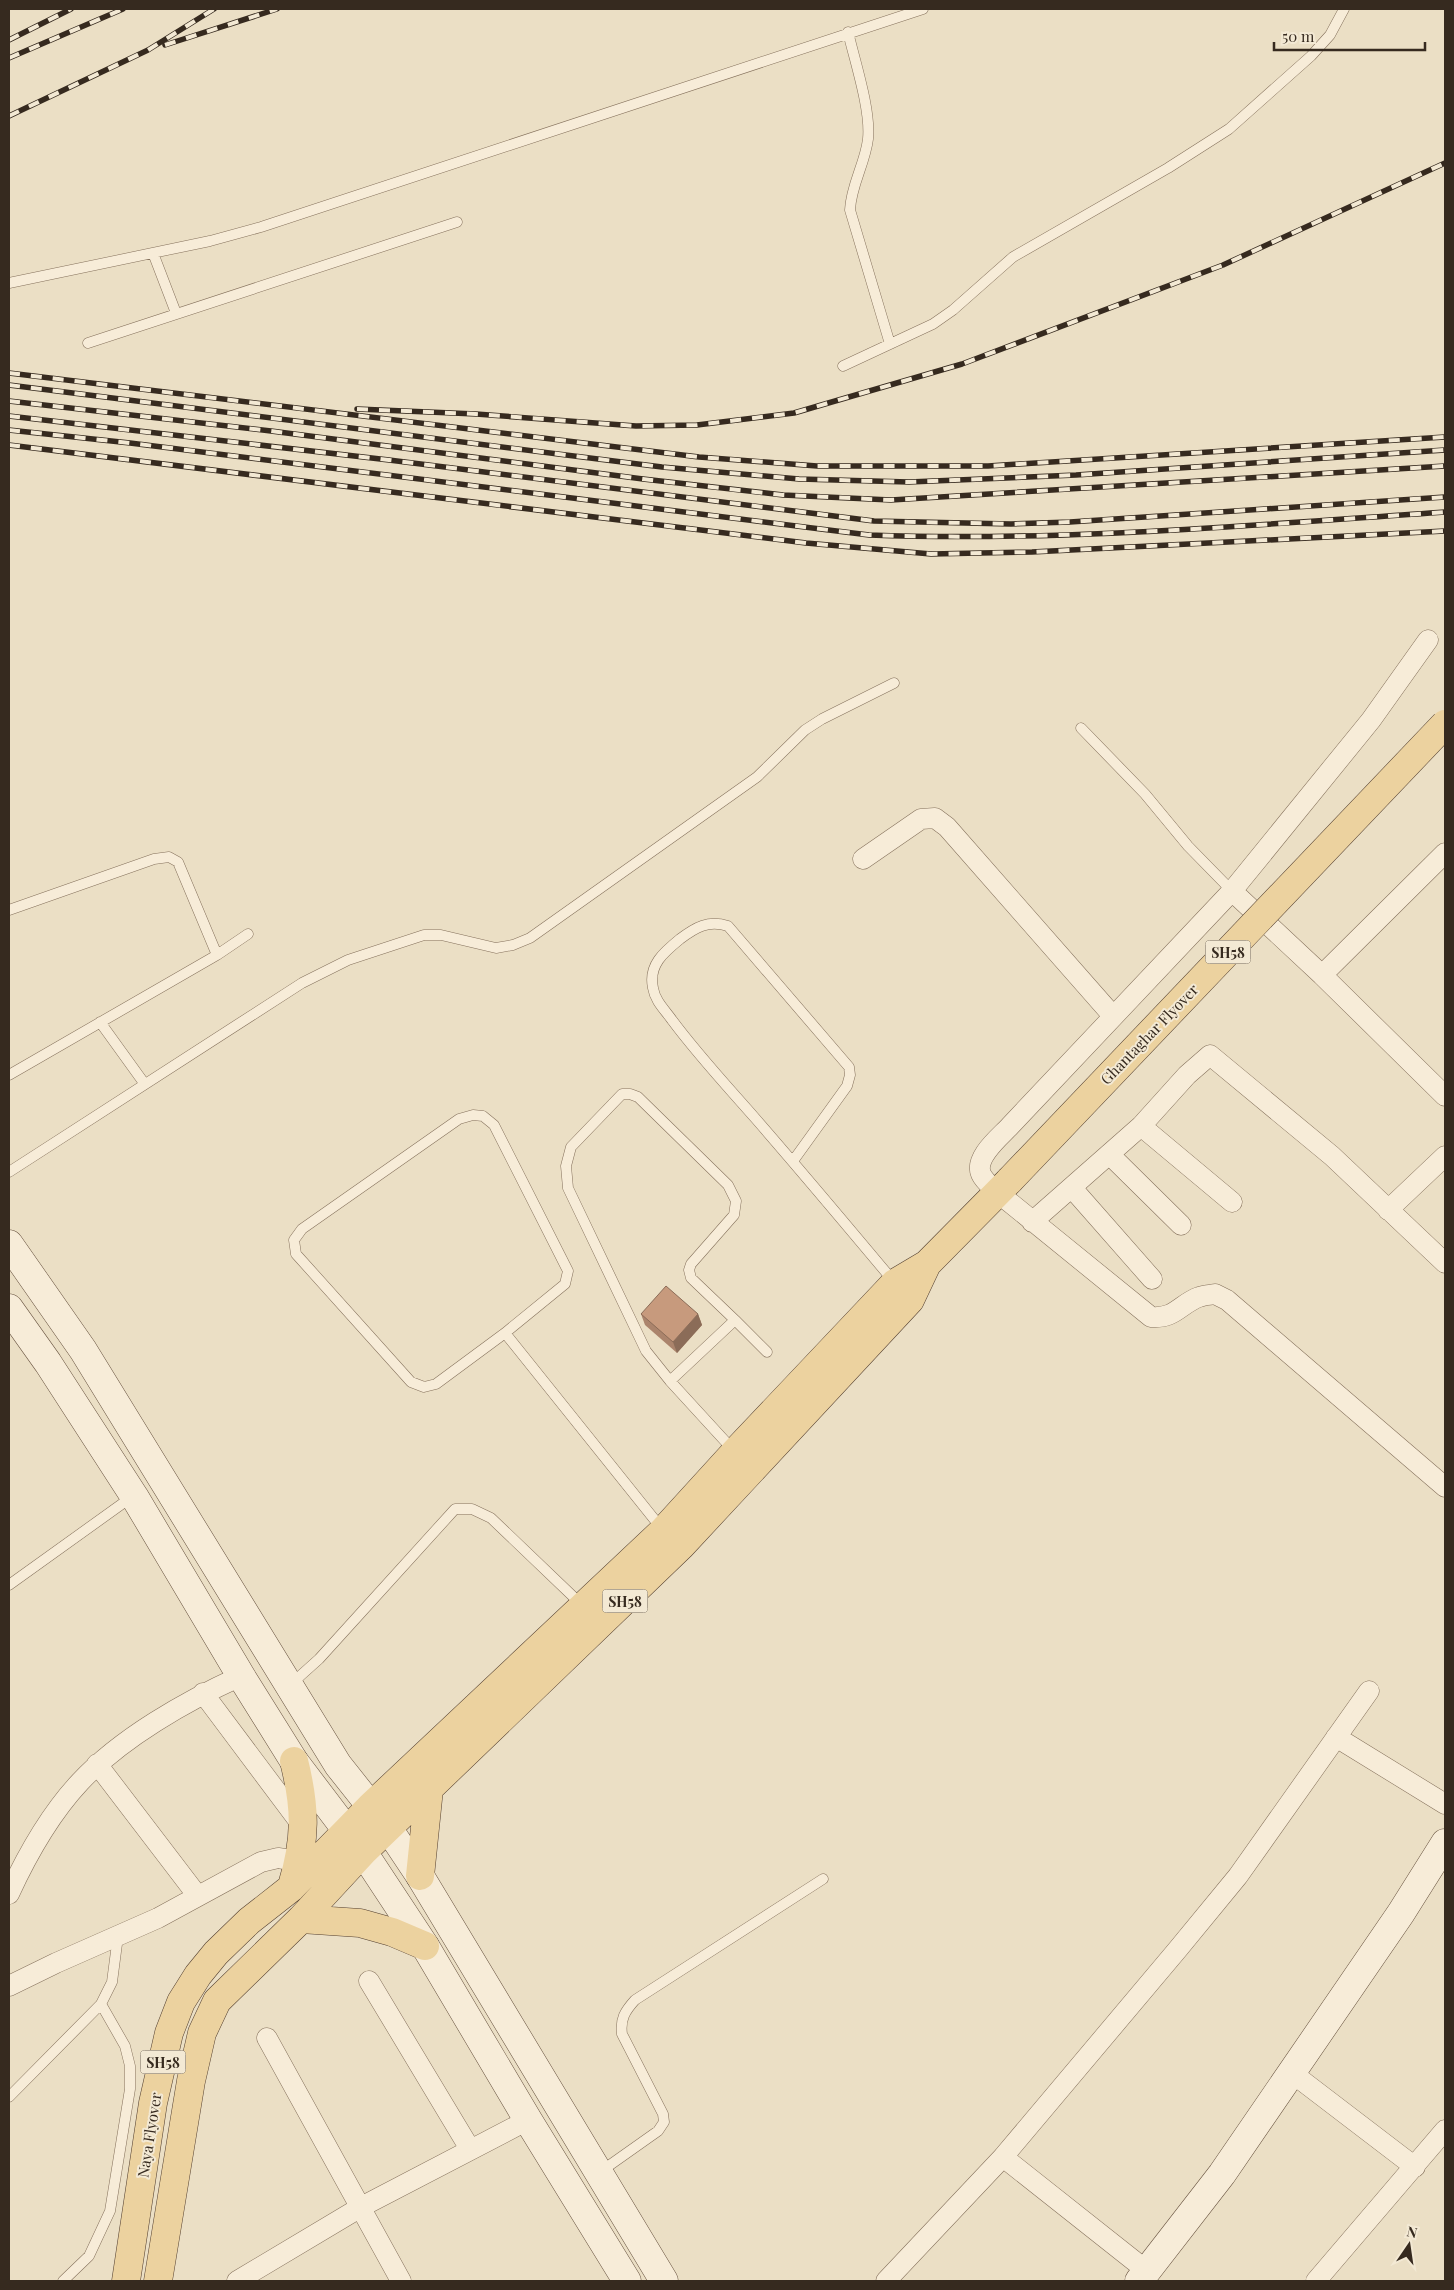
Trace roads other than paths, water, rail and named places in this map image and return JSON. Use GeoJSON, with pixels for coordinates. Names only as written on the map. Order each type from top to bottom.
{"type":"FeatureCollection","features":[{"type":"Feature","properties":{"kind":"main road","name":"Ghantaghar Flyover"},"geometry":{"type":"LineString","coordinates":[[1004,1186],[1445,724]]}},
{"type":"Feature","properties":{"kind":"main road","name":"SH58"},"geometry":{"type":"LineString","coordinates":[[158,2281],[191,2080],[202,2033],[217,2001],[301,1919],[355,1842],[370,1806],[663,1531],[743,1460],[927,1264],[1004,1186]]}},
{"type":"Feature","properties":{"kind":"main road"},"geometry":{"type":"LineString","coordinates":[[9,1244],[83,1350],[338,1765],[388,1828],[420,1876],[664,2281]]}},
{"type":"Feature","properties":{"kind":"main road"},"geometry":{"type":"LineString","coordinates":[[9,1308],[48,1362],[134,1496],[294,1761],[355,1842],[425,1946],[528,2120],[627,2281]]}},
{"type":"Feature","properties":{"kind":"main road","name":"SH58"},"geometry":{"type":"LineString","coordinates":[[291,1888],[355,1842],[388,1828],[429,1790],[681,1546],[743,1460]]}},
{"type":"Feature","properties":{"kind":"main road"},"geometry":{"type":"LineString","coordinates":[[291,1888],[304,1828],[302,1793],[294,1761]]}},
{"type":"Feature","properties":{"kind":"main road"},"geometry":{"type":"LineString","coordinates":[[420,1876],[429,1790]]}},
{"type":"Feature","properties":{"kind":"main road"},"geometry":{"type":"LineString","coordinates":[[1143,2276],[1222,2174],[1401,1913],[1445,1843]]}},
{"type":"Feature","properties":{"kind":"main road","name":"Naya Flyover"},"geometry":{"type":"LineString","coordinates":[[126,2281],[153,2103],[169,2033],[181,2002],[198,1975],[216,1952],[249,1921],[291,1888]]}},
{"type":"Feature","properties":{"kind":"main road"},"geometry":{"type":"LineString","coordinates":[[301,1919],[360,1922],[392,1932],[425,1946]]}},
{"type":"Feature","properties":{"kind":"street"},"geometry":{"type":"LineString","coordinates":[[1428,640],[1371,720],[1232,891],[985,1154],[979,1167],[982,1176],[1004,1186],[1032,1222],[1151,1317],[1161,1318],[1174,1313],[1198,1297],[1215,1294],[1226,1300],[1445,1487]]}},
{"type":"Feature","properties":{"kind":"street"},"geometry":{"type":"LineString","coordinates":[[863,859],[921,819],[935,818],[947,826],[1113,1016]]}},
{"type":"Feature","properties":{"kind":"street"},"geometry":{"type":"LineString","coordinates":[[1322,975],[1441,866]]}},
{"type":"Feature","properties":{"kind":"street"},"geometry":{"type":"LineString","coordinates":[[1232,891],[1322,975],[1445,1096]]}},
{"type":"Feature","properties":{"kind":"street"},"geometry":{"type":"LineString","coordinates":[[1032,1222],[1141,1126],[1187,1075],[1210,1055],[1332,1156],[1445,1263]]}},
{"type":"Feature","properties":{"kind":"street"},"geometry":{"type":"LineString","coordinates":[[1141,1126],[1232,1202]]}},
{"type":"Feature","properties":{"kind":"street"},"geometry":{"type":"LineString","coordinates":[[1109,1154],[1181,1225]]}},
{"type":"Feature","properties":{"kind":"street"},"geometry":{"type":"LineString","coordinates":[[1388,1210],[1445,1156]]}},
{"type":"Feature","properties":{"kind":"street"},"geometry":{"type":"LineString","coordinates":[[1072,1188],[1152,1279]]}},
{"type":"Feature","properties":{"kind":"street"},"geometry":{"type":"LineString","coordinates":[[9,1894],[48,1824],[78,1784],[97,1764],[126,1742],[204,1693],[241,1676]]}},
{"type":"Feature","properties":{"kind":"street"},"geometry":{"type":"LineString","coordinates":[[886,2281],[1003,2157],[1238,1876],[1369,1691]]}},
{"type":"Feature","properties":{"kind":"street"},"geometry":{"type":"LineString","coordinates":[[204,1693],[304,1828]]}},
{"type":"Feature","properties":{"kind":"street"},"geometry":{"type":"LineString","coordinates":[[1336,1737],[1445,1804]]}},
{"type":"Feature","properties":{"kind":"street"},"geometry":{"type":"LineString","coordinates":[[97,1764],[197,1895]]}},
{"type":"Feature","properties":{"kind":"street"},"geometry":{"type":"LineString","coordinates":[[9,1986],[158,1918],[197,1895],[261,1862],[278,1858],[298,1861]]}},
{"type":"Feature","properties":{"kind":"street"},"geometry":{"type":"LineString","coordinates":[[369,1980],[470,2149]]}},
{"type":"Feature","properties":{"kind":"street"},"geometry":{"type":"LineString","coordinates":[[267,2038],[401,2281]]}},
{"type":"Feature","properties":{"kind":"street"},"geometry":{"type":"LineString","coordinates":[[1292,2073],[1415,2167]]}},
{"type":"Feature","properties":{"kind":"street"},"geometry":{"type":"LineString","coordinates":[[237,2281],[361,2207],[528,2120]]}},
{"type":"Feature","properties":{"kind":"street"},"geometry":{"type":"LineString","coordinates":[[1316,2281],[1444,2136]]}},
{"type":"Feature","properties":{"kind":"street"},"geometry":{"type":"LineString","coordinates":[[1003,2157],[1143,2276]]}},
{"type":"Feature","properties":{"kind":"lane"},"geometry":{"type":"LineString","coordinates":[[9,283],[210,241],[295,216],[848,32],[923,9]]}},
{"type":"Feature","properties":{"kind":"lane"},"geometry":{"type":"LineString","coordinates":[[843,366],[933,324],[953,310],[1013,257],[1168,168],[1229,130],[1311,56],[1330,35],[1344,9]]}},
{"type":"Feature","properties":{"kind":"lane"},"geometry":{"type":"LineString","coordinates":[[848,32],[868,121],[866,150],[852,189],[850,210],[890,344]]}},
{"type":"Feature","properties":{"kind":"lane"},"geometry":{"type":"LineString","coordinates":[[88,343],[457,222]]}},
{"type":"Feature","properties":{"kind":"lane"},"geometry":{"type":"LineString","coordinates":[[153,253],[176,313]]}},
{"type":"Feature","properties":{"kind":"lane"},"geometry":{"type":"LineString","coordinates":[[9,1172],[144,1083],[302,983],[348,960],[424,935],[441,935],[496,948],[513,945],[530,938],[757,777],[805,730],[822,719],[894,683]]}},
{"type":"Feature","properties":{"kind":"lane"},"geometry":{"type":"LineString","coordinates":[[1081,728],[1145,794],[1188,846],[1232,891]]}},
{"type":"Feature","properties":{"kind":"lane"},"geometry":{"type":"LineString","coordinates":[[9,910],[154,859],[169,857],[178,862],[216,955]]}},
{"type":"Feature","properties":{"kind":"lane"},"geometry":{"type":"LineString","coordinates":[[793,1161],[847,1086],[850,1076],[849,1066],[728,926],[710,923],[697,926],[663,953],[656,963],[652,988],[656,999],[694,1048],[903,1291]]}},
{"type":"Feature","properties":{"kind":"lane"},"geometry":{"type":"LineString","coordinates":[[9,1074],[216,955],[248,934]]}},
{"type":"Feature","properties":{"kind":"lane"},"geometry":{"type":"LineString","coordinates":[[100,1022],[144,1083]]}},
{"type":"Feature","properties":{"kind":"lane"},"geometry":{"type":"LineString","coordinates":[[743,1460],[670,1381],[646,1351],[568,1188],[566,1166],[571,1147],[622,1094],[638,1097],[728,1185],[736,1201],[734,1215],[690,1264],[689,1270],[691,1278],[767,1352]]}},
{"type":"Feature","properties":{"kind":"lane"},"geometry":{"type":"LineString","coordinates":[[473,1115],[483,1116],[494,1125],[568,1271],[564,1284],[505,1333],[436,1384],[424,1387],[411,1382],[296,1254],[294,1240],[302,1229],[459,1119],[473,1115]]}},
{"type":"Feature","properties":{"kind":"lane"},"geometry":{"type":"LineString","coordinates":[[670,1381],[735,1320]]}},
{"type":"Feature","properties":{"kind":"lane"},"geometry":{"type":"LineString","coordinates":[[505,1333],[663,1531]]}},
{"type":"Feature","properties":{"kind":"lane"},"geometry":{"type":"LineString","coordinates":[[9,1585],[134,1496]]}},
{"type":"Feature","properties":{"kind":"lane"},"geometry":{"type":"LineString","coordinates":[[290,1685],[319,1659],[455,1509],[472,1509],[491,1518],[583,1606]]}},
{"type":"Feature","properties":{"kind":"lane"},"geometry":{"type":"LineString","coordinates":[[600,2173],[658,2131],[664,2122],[663,2114],[622,2034],[620,2022],[626,2010],[635,2000],[823,1879]]}},
{"type":"Feature","properties":{"kind":"lane"},"geometry":{"type":"LineString","coordinates":[[9,2097],[101,2004],[112,1982],[118,1936]]}},
{"type":"Feature","properties":{"kind":"lane"},"geometry":{"type":"LineString","coordinates":[[63,2281],[89,2256],[110,2211],[130,2088],[130,2066],[125,2046],[101,2004]]}},
{"type":"Feature","properties":{"kind":"railway"},"geometry":{"type":"LineString","coordinates":[[9,40],[71,9]]}},
{"type":"Feature","properties":{"kind":"railway"},"geometry":{"type":"LineString","coordinates":[[9,58],[123,9]]}},
{"type":"Feature","properties":{"kind":"railway"},"geometry":{"type":"LineString","coordinates":[[9,116],[148,50],[214,9]]}},
{"type":"Feature","properties":{"kind":"railway"},"geometry":{"type":"LineString","coordinates":[[165,45],[277,9]]}},
{"type":"Feature","properties":{"kind":"railway"},"geometry":{"type":"LineString","coordinates":[[357,409],[476,414],[636,426],[697,425],[794,413],[962,364],[1223,265],[1445,163]]}},
{"type":"Feature","properties":{"kind":"railway"},"geometry":{"type":"LineString","coordinates":[[9,373],[699,457],[817,466],[988,466],[1445,437]]}},
{"type":"Feature","properties":{"kind":"railway"},"geometry":{"type":"LineString","coordinates":[[9,385],[662,467],[799,479],[909,482],[1076,475],[1445,450]]}},
{"type":"Feature","properties":{"kind":"railway"},"geometry":{"type":"LineString","coordinates":[[9,401],[271,431],[783,495],[891,500],[1445,466]]}},
{"type":"Feature","properties":{"kind":"railway"},"geometry":{"type":"LineString","coordinates":[[9,416],[389,460],[874,521],[1011,524],[1070,522],[1445,497]]}},
{"type":"Feature","properties":{"kind":"railway"},"geometry":{"type":"LineString","coordinates":[[9,430],[130,443],[869,535],[941,537],[1085,534],[1229,527],[1445,512]]}},
{"type":"Feature","properties":{"kind":"railway"},"geometry":{"type":"LineString","coordinates":[[9,445],[806,543],[931,554],[1032,552],[1445,531]]}}]}
